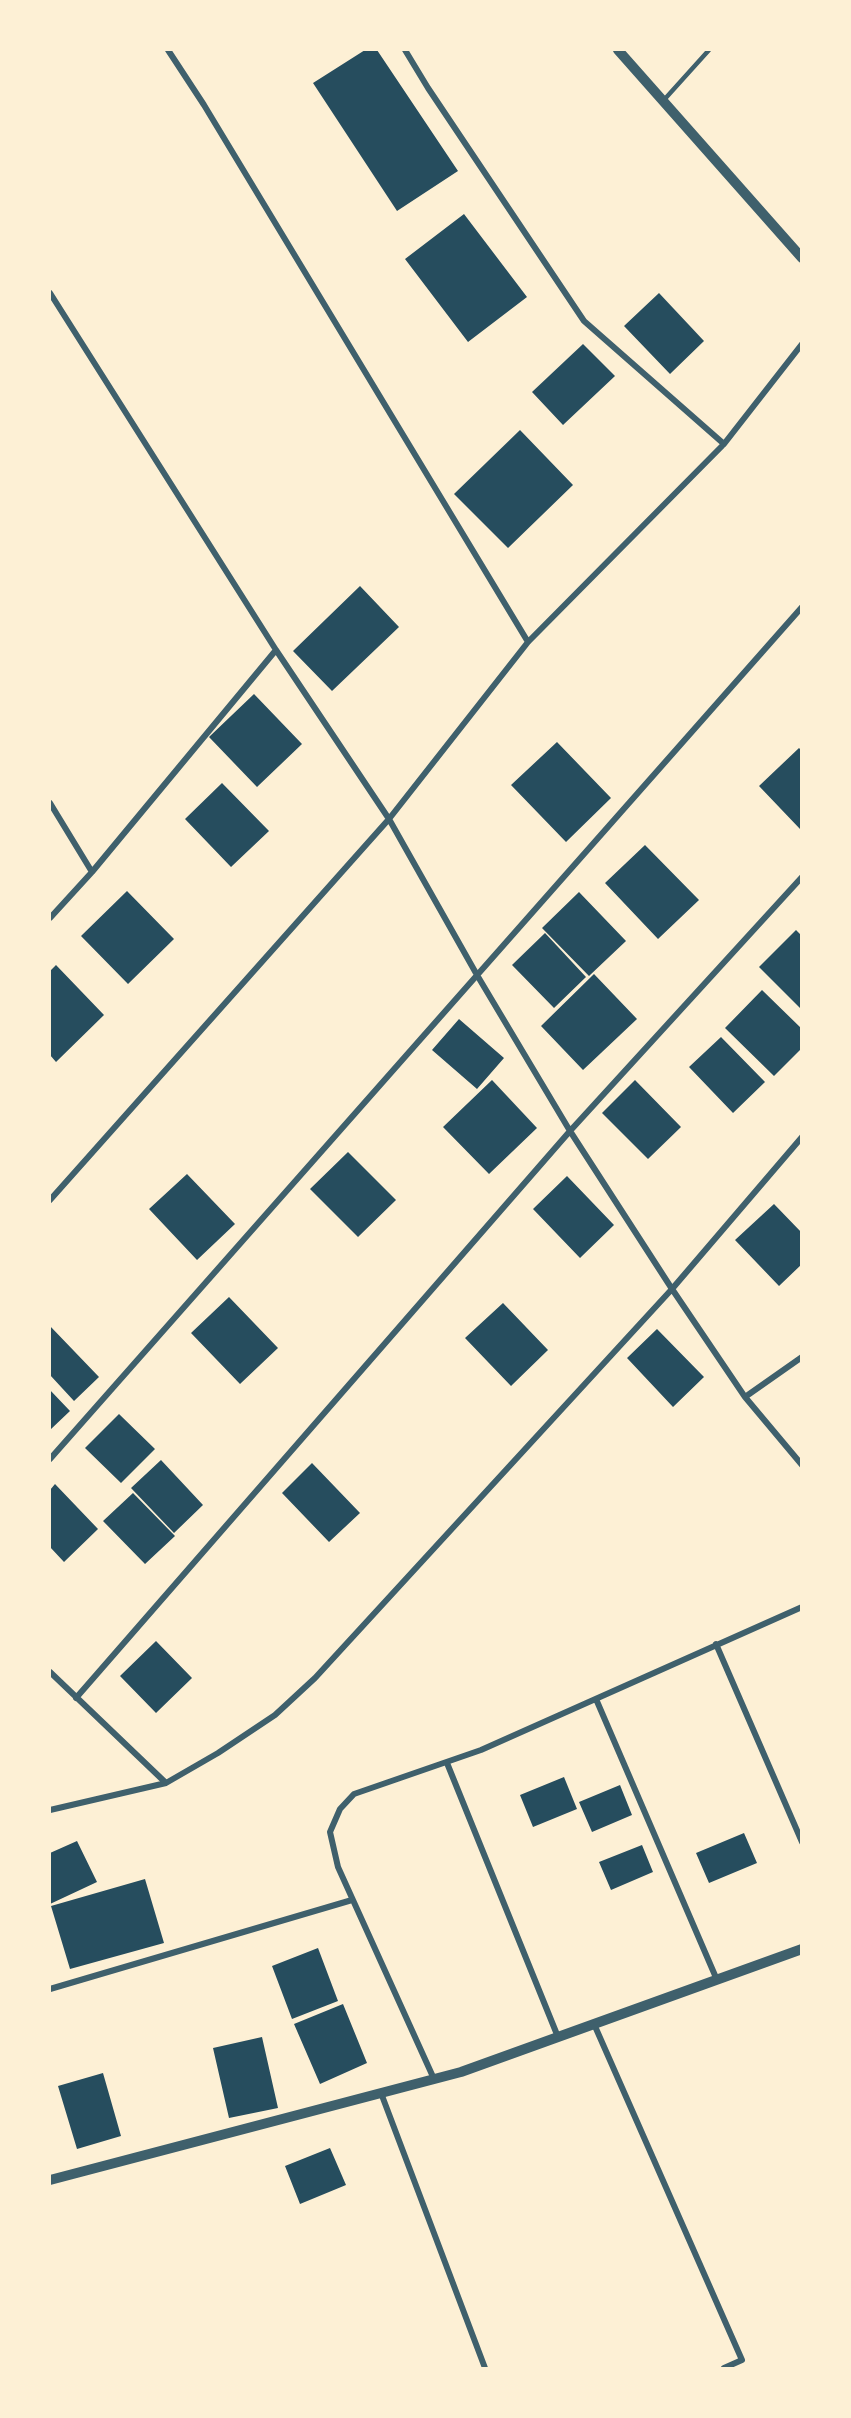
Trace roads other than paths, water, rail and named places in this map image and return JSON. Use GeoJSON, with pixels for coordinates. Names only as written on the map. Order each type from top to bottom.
{"type":"FeatureCollection","features":[{"type":"Feature","properties":{"kind":"street"},"geometry":{"type":"LineString","coordinates":[[168,50],[211,115],[528,642]]}},
{"type":"Feature","properties":{"kind":"street"},"geometry":{"type":"LineString","coordinates":[[405,50],[584,321],[724,444]]}},
{"type":"Feature","properties":{"kind":"street"},"geometry":{"type":"LineString","coordinates":[[618,50],[801,258]]}},
{"type":"Feature","properties":{"kind":"street"},"geometry":{"type":"LineString","coordinates":[[50,294],[276,650],[389,819],[477,975],[570,1131],[745,1398],[801,1465]]}},
{"type":"Feature","properties":{"kind":"street"},"geometry":{"type":"LineString","coordinates":[[50,1200],[389,819],[528,642],[724,444],[801,344]]}},
{"type":"Feature","properties":{"kind":"street"},"geometry":{"type":"LineString","coordinates":[[50,1459],[801,607]]}},
{"type":"Feature","properties":{"kind":"street"},"geometry":{"type":"LineString","coordinates":[[50,918],[92,872],[276,650]]}},
{"type":"Feature","properties":{"kind":"street"},"geometry":{"type":"LineString","coordinates":[[50,803],[92,872]]}},
{"type":"Feature","properties":{"kind":"street"},"geometry":{"type":"LineString","coordinates":[[76,1698],[570,1131],[801,877]]}},
{"type":"Feature","properties":{"kind":"street"},"geometry":{"type":"LineString","coordinates":[[50,1810],[166,1784],[218,1753],[274,1715],[315,1678],[672,1289],[801,1137]]}},
{"type":"Feature","properties":{"kind":"street"},"geometry":{"type":"LineString","coordinates":[[745,1398],[801,1358]]}},
{"type":"Feature","properties":{"kind":"street"},"geometry":{"type":"LineString","coordinates":[[434,2080],[338,1867],[330,1832],[340,1809],[354,1794],[481,1750],[801,1607]]}},
{"type":"Feature","properties":{"kind":"street"},"geometry":{"type":"LineString","coordinates":[[716,1644],[801,1842]]}},
{"type":"Feature","properties":{"kind":"street"},"geometry":{"type":"LineString","coordinates":[[50,1671],[166,1784]]}},
{"type":"Feature","properties":{"kind":"street"},"geometry":{"type":"LineString","coordinates":[[596,1700],[717,1980]]}},
{"type":"Feature","properties":{"kind":"street"},"geometry":{"type":"LineString","coordinates":[[447,1763],[558,2037]]}},
{"type":"Feature","properties":{"kind":"street"},"geometry":{"type":"LineString","coordinates":[[50,1989],[352,1900]]}},
{"type":"Feature","properties":{"kind":"street"},"geometry":{"type":"LineString","coordinates":[[50,2180],[461,2072],[801,1949]]}},
{"type":"Feature","properties":{"kind":"street"},"geometry":{"type":"LineString","coordinates":[[594,2024],[742,2360],[724,2368]]}},
{"type":"Feature","properties":{"kind":"street"},"geometry":{"type":"LineString","coordinates":[[381,2093],[485,2368]]}},
{"type":"Feature","properties":{"kind":"lane"},"geometry":{"type":"LineString","coordinates":[[662,102],[708,50]]}}]}
